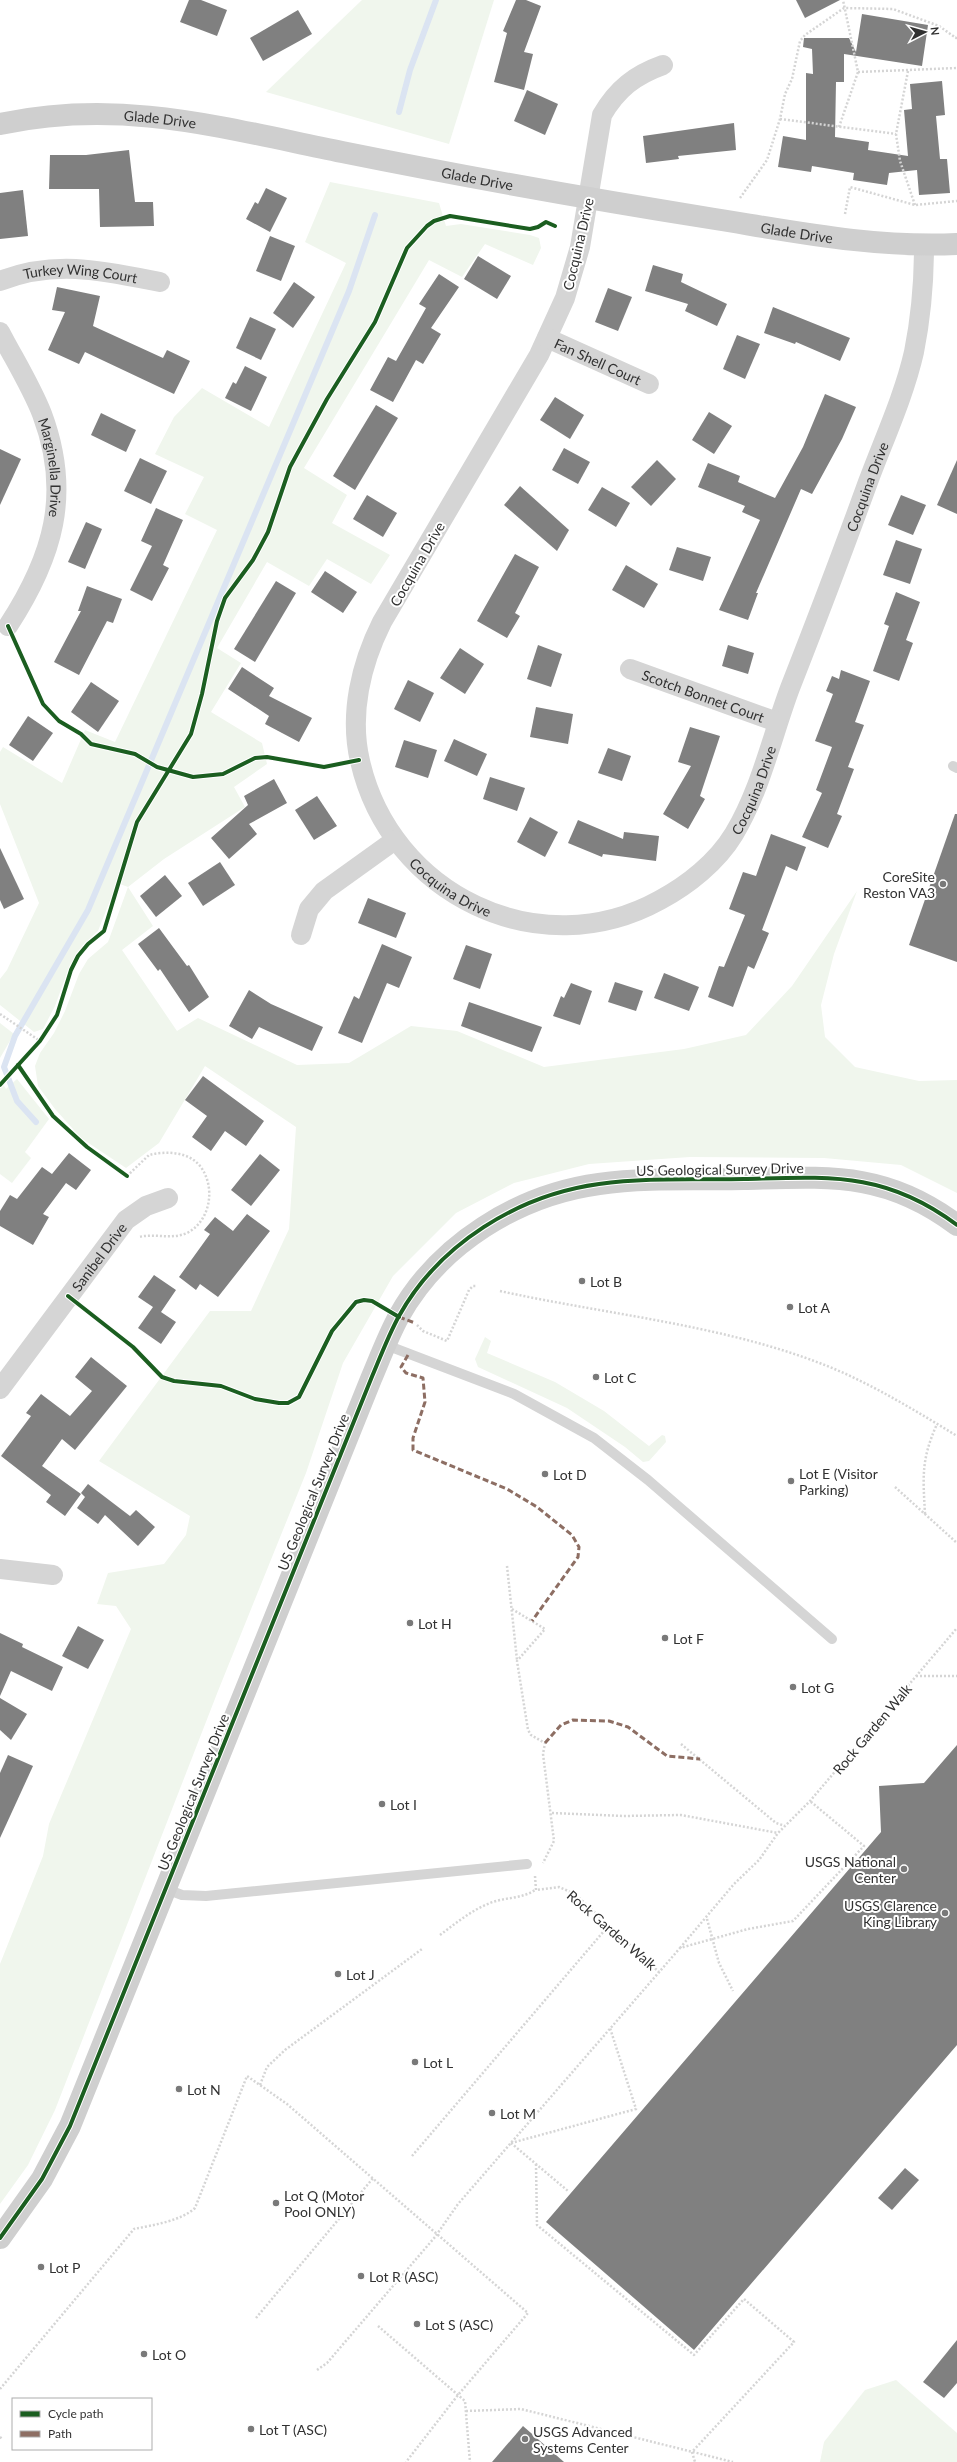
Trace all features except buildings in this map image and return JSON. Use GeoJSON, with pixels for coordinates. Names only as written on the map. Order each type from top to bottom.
{"type":"FeatureCollection","features":[{"type":"Feature","properties":{"kind":"street","name":"Cocquina Drive"},"geometry":{"type":"LineString","coordinates":[[663,65],[644,72],[626,83],[612,99],[602,115],[574,271],[565,298],[547,338],[382,622],[364,667],[358,694],[356,726],[360,760],[377,810],[395,840],[420,866],[459,898],[500,916],[536,924],[580,924],[624,916],[655,903],[681,887],[719,854],[732,837],[746,813],[777,722],[843,551],[905,380],[919,324],[924,246]]}},
{"type":"Feature","properties":{"kind":"street","name":"Glade Drive"},"geometry":{"type":"LineString","coordinates":[[0,124],[79,114],[162,116],[504,184],[588,199],[865,242],[924,246],[957,244]]}},
{"type":"Feature","properties":{"kind":"street","name":"Turkey Wing Court"},"geometry":{"type":"LineString","coordinates":[[0,281],[42,270],[73,267],[160,282]]}},
{"type":"Feature","properties":{"kind":"street","name":"Marginella Drive"},"geometry":{"type":"LineString","coordinates":[[0,332],[41,412],[48,431],[56,472],[57,501],[53,530],[44,561],[29,594],[8,626]]}},
{"type":"Feature","properties":{"kind":"street","name":"Fan Shell Court"},"geometry":{"type":"LineString","coordinates":[[547,338],[649,384]]}},
{"type":"Feature","properties":{"kind":"street","name":"Scotch Bonnet Court"},"geometry":{"type":"LineString","coordinates":[[630,669],[777,722]]}},
{"type":"Feature","properties":{"kind":"street"},"geometry":{"type":"LineString","coordinates":[[301,934],[309,909],[324,891],[395,840]]}},
{"type":"Feature","properties":{"kind":"street","name":"US Geological Survey Drive"},"geometry":{"type":"LineString","coordinates":[[0,2238],[27,2204],[57,2155],[386,1345],[399,1317],[418,1289],[438,1265],[462,1243],[507,1214],[544,1197],[579,1187],[629,1181],[842,1178],[881,1185],[912,1197],[957,1225]]}},
{"type":"Feature","properties":{"kind":"street","name":"Sanibel Drive"},"geometry":{"type":"LineString","coordinates":[[0,1389],[126,1220],[146,1206],[168,1198]]}},
{"type":"Feature","properties":{"kind":"street"},"geometry":{"type":"LineString","coordinates":[[0,1569],[53,1575]]}},
{"type":"Feature","properties":{"kind":"lane"},"geometry":{"type":"LineString","coordinates":[[386,1345],[514,1394],[594,1438],[648,1480],[832,1639]]}},
{"type":"Feature","properties":{"kind":"lane"},"geometry":{"type":"LineString","coordinates":[[166,1889],[182,1895],[206,1896],[527,1864]]}},
{"type":"Feature","properties":{"kind":"path"},"geometry":{"type":"LineString","coordinates":[[839,127],[858,72],[843,0]]}},
{"type":"Feature","properties":{"kind":"path"},"geometry":{"type":"LineString","coordinates":[[740,198],[767,160],[780,119],[800,41],[805,35],[844,8],[893,9],[938,26],[956,38],[957,36]]}},
{"type":"Feature","properties":{"kind":"path"},"geometry":{"type":"LineString","coordinates":[[858,72],[957,68]]}},
{"type":"Feature","properties":{"kind":"path"},"geometry":{"type":"LineString","coordinates":[[908,71],[896,134],[900,161],[915,205]]}},
{"type":"Feature","properties":{"kind":"path"},"geometry":{"type":"LineString","coordinates":[[780,119],[896,134]]}},
{"type":"Feature","properties":{"kind":"path"},"geometry":{"type":"LineString","coordinates":[[845,214],[850,187],[915,205],[957,201]]}},
{"type":"Feature","properties":{"kind":"path"},"geometry":{"type":"LineString","coordinates":[[0,1014],[14,1025],[40,1041]]}},
{"type":"Feature","properties":{"kind":"path"},"geometry":{"type":"LineString","coordinates":[[36,1046],[44,1034]]}},
{"type":"Feature","properties":{"kind":"path"},"geometry":{"type":"LineString","coordinates":[[121,1172],[127,1176]]}},
{"type":"Feature","properties":{"kind":"path"},"geometry":{"type":"LineString","coordinates":[[415,1323],[423,1331],[447,1341],[469,1290],[473,1286],[477,1286]]}},
{"type":"Feature","properties":{"kind":"path"},"geometry":{"type":"LineString","coordinates":[[500,1291],[760,1344],[846,1374],[907,1406],[957,1436]]}},
{"type":"Feature","properties":{"kind":"path"},"geometry":{"type":"LineString","coordinates":[[925,1514],[923,1472],[926,1448],[937,1424]]}},
{"type":"Feature","properties":{"kind":"path"},"geometry":{"type":"LineString","coordinates":[[895,1487],[957,1543]]}},
{"type":"Feature","properties":{"kind":"path"},"geometry":{"type":"LineString","coordinates":[[507,1566],[528,1730],[531,1735],[545,1743],[543,1754],[552,1813],[554,1841],[535,1875],[536,1890]]}},
{"type":"Feature","properties":{"kind":"path"},"geometry":{"type":"LineString","coordinates":[[512,1609],[545,1628],[518,1661]]}},
{"type":"Feature","properties":{"kind":"path"},"geometry":{"type":"LineString","coordinates":[[954,1631],[957,1634]]}},
{"type":"Feature","properties":{"kind":"path"},"geometry":{"type":"LineString","coordinates":[[916,1676],[957,1676]]}},
{"type":"Feature","properties":{"kind":"path"},"geometry":{"type":"LineString","coordinates":[[681,1744],[776,1823],[785,1826]]}},
{"type":"Feature","properties":{"kind":"path"},"geometry":{"type":"LineString","coordinates":[[680,1948],[711,1938],[792,1921],[864,1846],[810,1801]]}},
{"type":"Feature","properties":{"kind":"path"},"geometry":{"type":"LineString","coordinates":[[552,1813],[623,1816],[681,1815],[778,1833]]}},
{"type":"Feature","properties":{"kind":"path"},"geometry":{"type":"LineString","coordinates":[[579,1910],[585,1904]]}},
{"type":"Feature","properties":{"kind":"path"},"geometry":{"type":"LineString","coordinates":[[706,1919],[719,1963],[734,1991]]}},
{"type":"Feature","properties":{"kind":"path"},"geometry":{"type":"LineString","coordinates":[[412,2156],[604,1931],[604,1921]]}},
{"type":"Feature","properties":{"kind":"path"},"geometry":{"type":"LineString","coordinates":[[260,2085],[267,2067],[285,2050],[422,1949]]}},
{"type":"Feature","properties":{"kind":"path"},"geometry":{"type":"LineString","coordinates":[[317,2370],[327,2363],[435,2237],[436,2232],[510,2143],[659,1972]]}},
{"type":"Feature","properties":{"kind":"path"},"geometry":{"type":"LineString","coordinates":[[510,2143],[636,2109],[610,2028]]}},
{"type":"Feature","properties":{"kind":"path"},"geometry":{"type":"LineString","coordinates":[[0,2389],[134,2229],[162,2223],[186,2214],[195,2208],[247,2076],[287,2104],[374,2177],[528,2313],[458,2395],[406,2462]]}},
{"type":"Feature","properties":{"kind":"path"},"geometry":{"type":"LineString","coordinates":[[510,2143],[568,2191]]}},
{"type":"Feature","properties":{"kind":"path"},"geometry":{"type":"LineString","coordinates":[[536,2164],[537,2225],[694,2355],[744,2299],[794,2342],[692,2452]]}},
{"type":"Feature","properties":{"kind":"path"},"geometry":{"type":"LineString","coordinates":[[256,2318],[374,2177]]}},
{"type":"Feature","properties":{"kind":"path"},"geometry":{"type":"LineString","coordinates":[[378,2326],[465,2402],[470,2462]]}},
{"type":"Feature","properties":{"kind":"path"},"geometry":{"type":"LineString","coordinates":[[466,2411],[521,2409],[733,2462]]}},
{"type":"Feature","properties":{"kind":"path"},"geometry":{"type":"LineString","coordinates":[[692,2452],[694,2462]]}},
{"type":"Feature","properties":{"kind":"shaded area"},"geometry":{"type":"Polygon","coordinates":[[[362,0],[494,0],[449,144],[266,92],[362,0]]]}},
{"type":"Feature","properties":{"kind":"shaded area"},"geometry":{"type":"Polygon","coordinates":[[[330,182],[439,203],[446,226],[461,224],[530,235],[539,238],[541,248],[533,265],[485,244],[462,277],[429,260],[304,468],[347,495],[332,523],[390,555],[371,584],[327,559],[309,586],[267,562],[217,648],[241,663],[211,712],[262,743],[267,764],[234,787],[245,807],[164,859],[128,887],[117,883],[98,931],[83,945],[70,965],[55,1006],[43,1029],[34,1032],[0,1005],[0,979],[7,970],[39,903],[0,804],[0,752],[3,747],[62,783],[85,730],[115,742],[217,530],[185,514],[204,477],[155,454],[174,417],[202,388],[269,427],[346,263],[305,242],[330,182]]]}},
{"type":"Feature","properties":{"kind":"shaded area"},"geometry":{"type":"Polygon","coordinates":[[[128,887],[153,926],[122,950],[177,1031],[198,1018],[297,1065],[349,1063],[411,1026],[457,1031],[544,1067],[684,1049],[746,1035],[792,986],[857,891],[834,954],[821,1005],[825,1037],[855,1067],[919,1081],[957,1080],[957,1193],[901,1165],[824,1158],[690,1157],[589,1164],[514,1183],[456,1213],[393,1276],[343,1363],[306,1473],[218,1691],[55,2110],[28,2165],[0,2204],[0,1964],[43,1856],[49,1824],[131,1629],[116,1606],[97,1604],[108,1573],[164,1564],[186,1535],[190,1516],[99,1461],[210,1311],[251,1311],[289,1229],[296,1127],[205,1066],[159,1143],[126,1168],[81,1138],[55,1109],[38,1086],[35,1066],[40,1053],[54,1033],[65,1011],[79,974],[88,959],[108,942],[128,887]]]}},
{"type":"Feature","properties":{"kind":"shaded area"},"geometry":{"type":"Polygon","coordinates":[[[0,1023],[14,1034],[0,1058],[0,1023]]]}},
{"type":"Feature","properties":{"kind":"shaded area"},"geometry":{"type":"Polygon","coordinates":[[[0,1079],[6,1089],[17,1079],[49,1119],[25,1152],[31,1158],[12,1183],[0,1174],[0,1079]]]}},
{"type":"Feature","properties":{"kind":"shaded area"},"geometry":{"type":"Polygon","coordinates":[[[485,1337],[491,1341],[487,1353],[555,1382],[604,1411],[649,1446],[662,1435],[665,1436],[666,1442],[649,1461],[643,1462],[625,1447],[567,1408],[478,1367],[475,1359],[485,1337]]]}},
{"type":"Feature","properties":{"kind":"shaded area"},"geometry":{"type":"Polygon","coordinates":[[[896,2380],[957,2433],[957,2462],[820,2462],[824,2442],[865,2390],[896,2380]]]}},
{"type":"Feature","properties":{"kind":"waterway"},"geometry":{"type":"LineString","coordinates":[[399,112],[410,70],[436,0]]}},
{"type":"Feature","properties":{"kind":"waterway"},"geometry":{"type":"LineString","coordinates":[[36,1122],[17,1101],[4,1067],[15,1036],[88,910],[349,291],[375,215]]}},
{"type":"Feature","properties":{"kind":"marked path"},"geometry":{"type":"LineString","coordinates":[[399,1317],[415,1323]]}},
{"type":"Feature","properties":{"kind":"marked path"},"geometry":{"type":"LineString","coordinates":[[408,1355],[401,1367],[406,1373],[423,1378],[425,1402],[413,1438],[413,1450],[507,1489],[537,1507],[572,1535],[579,1547],[578,1557],[532,1621]]}},
{"type":"Feature","properties":{"kind":"marked path"},"geometry":{"type":"LineString","coordinates":[[545,1743],[561,1725],[573,1720],[609,1721],[628,1727],[667,1756],[700,1759]]}},
{"type":"Feature","properties":{"kind":"cycle path"},"geometry":{"type":"LineString","coordinates":[[0,1085],[40,1041],[57,1015],[71,970],[78,956],[88,944],[104,931],[137,822],[191,734],[202,694],[217,621],[225,598],[253,560],[268,532],[290,467],[327,399],[375,322],[407,248],[427,226],[434,221],[450,216],[530,229],[538,227],[546,222],[555,226]]}},
{"type":"Feature","properties":{"kind":"cycle path"},"geometry":{"type":"LineString","coordinates":[[8,626],[43,704],[59,721],[81,734],[91,744],[135,754],[157,767],[193,777],[223,774],[255,758],[267,757],[324,767],[359,760]]}},
{"type":"Feature","properties":{"kind":"cycle path"},"geometry":{"type":"LineString","coordinates":[[18,1065],[53,1116],[87,1147],[127,1176]]}},
{"type":"Feature","properties":{"kind":"cycle path"},"geometry":{"type":"LineString","coordinates":[[0,2238],[42,2179],[70,2126],[384,1347],[399,1316],[416,1290],[436,1267],[459,1245],[484,1227],[539,1199],[569,1190],[599,1184],[635,1180],[830,1178],[855,1181],[880,1186],[905,1195],[931,1207],[957,1225]]}},
{"type":"Feature","properties":{"kind":"cycle path"},"geometry":{"type":"LineString","coordinates":[[68,1296],[133,1347],[162,1377],[174,1381],[221,1386],[255,1399],[279,1403],[288,1403],[299,1397],[332,1331],[356,1302],[364,1300],[372,1301],[399,1317]]}},
{"type":"Feature","properties":{"kind":"place","name":"CoreSite Reston VA3"},"geometry":{"type":"Point","coordinates":[943,884]}},
{"type":"Feature","properties":{"kind":"place","name":"Lot B"},"geometry":{"type":"Point","coordinates":[582,1281]}},
{"type":"Feature","properties":{"kind":"place","name":"Lot A"},"geometry":{"type":"Point","coordinates":[790,1307]}},
{"type":"Feature","properties":{"kind":"place","name":"Lot C"},"geometry":{"type":"Point","coordinates":[596,1377]}},
{"type":"Feature","properties":{"kind":"place","name":"Lot D"},"geometry":{"type":"Point","coordinates":[545,1474]}},
{"type":"Feature","properties":{"kind":"place","name":"Lot E (Visitor Parking)"},"geometry":{"type":"Point","coordinates":[791,1481]}},
{"type":"Feature","properties":{"kind":"place","name":"Lot H"},"geometry":{"type":"Point","coordinates":[410,1623]}},
{"type":"Feature","properties":{"kind":"place","name":"Lot F"},"geometry":{"type":"Point","coordinates":[665,1638]}},
{"type":"Feature","properties":{"kind":"place","name":"Lot G"},"geometry":{"type":"Point","coordinates":[793,1687]}},
{"type":"Feature","properties":{"kind":"place","name":"Lot I"},"geometry":{"type":"Point","coordinates":[382,1804]}},
{"type":"Feature","properties":{"kind":"place","name":"USGS National Center"},"geometry":{"type":"Point","coordinates":[904,1869]}},
{"type":"Feature","properties":{"kind":"place","name":"USGS Clarence King Library"},"geometry":{"type":"Point","coordinates":[945,1913]}},
{"type":"Feature","properties":{"kind":"place","name":"Lot J"},"geometry":{"type":"Point","coordinates":[338,1974]}},
{"type":"Feature","properties":{"kind":"place","name":"Lot L"},"geometry":{"type":"Point","coordinates":[415,2062]}},
{"type":"Feature","properties":{"kind":"place","name":"Lot N"},"geometry":{"type":"Point","coordinates":[179,2089]}},
{"type":"Feature","properties":{"kind":"place","name":"Lot M"},"geometry":{"type":"Point","coordinates":[492,2113]}},
{"type":"Feature","properties":{"kind":"place","name":"Lot Q (Motor Pool ONLY)"},"geometry":{"type":"Point","coordinates":[276,2203]}},
{"type":"Feature","properties":{"kind":"place","name":"Lot P"},"geometry":{"type":"Point","coordinates":[41,2267]}},
{"type":"Feature","properties":{"kind":"place","name":"Lot R (ASC)"},"geometry":{"type":"Point","coordinates":[361,2276]}},
{"type":"Feature","properties":{"kind":"place","name":"Lot S (ASC)"},"geometry":{"type":"Point","coordinates":[417,2324]}},
{"type":"Feature","properties":{"kind":"place","name":"Lot O"},"geometry":{"type":"Point","coordinates":[144,2354]}},
{"type":"Feature","properties":{"kind":"place","name":"Lot T (ASC)"},"geometry":{"type":"Point","coordinates":[251,2429]}},
{"type":"Feature","properties":{"kind":"place","name":"USGS Advanced Systems Center"},"geometry":{"type":"Point","coordinates":[525,2439]}}]}
